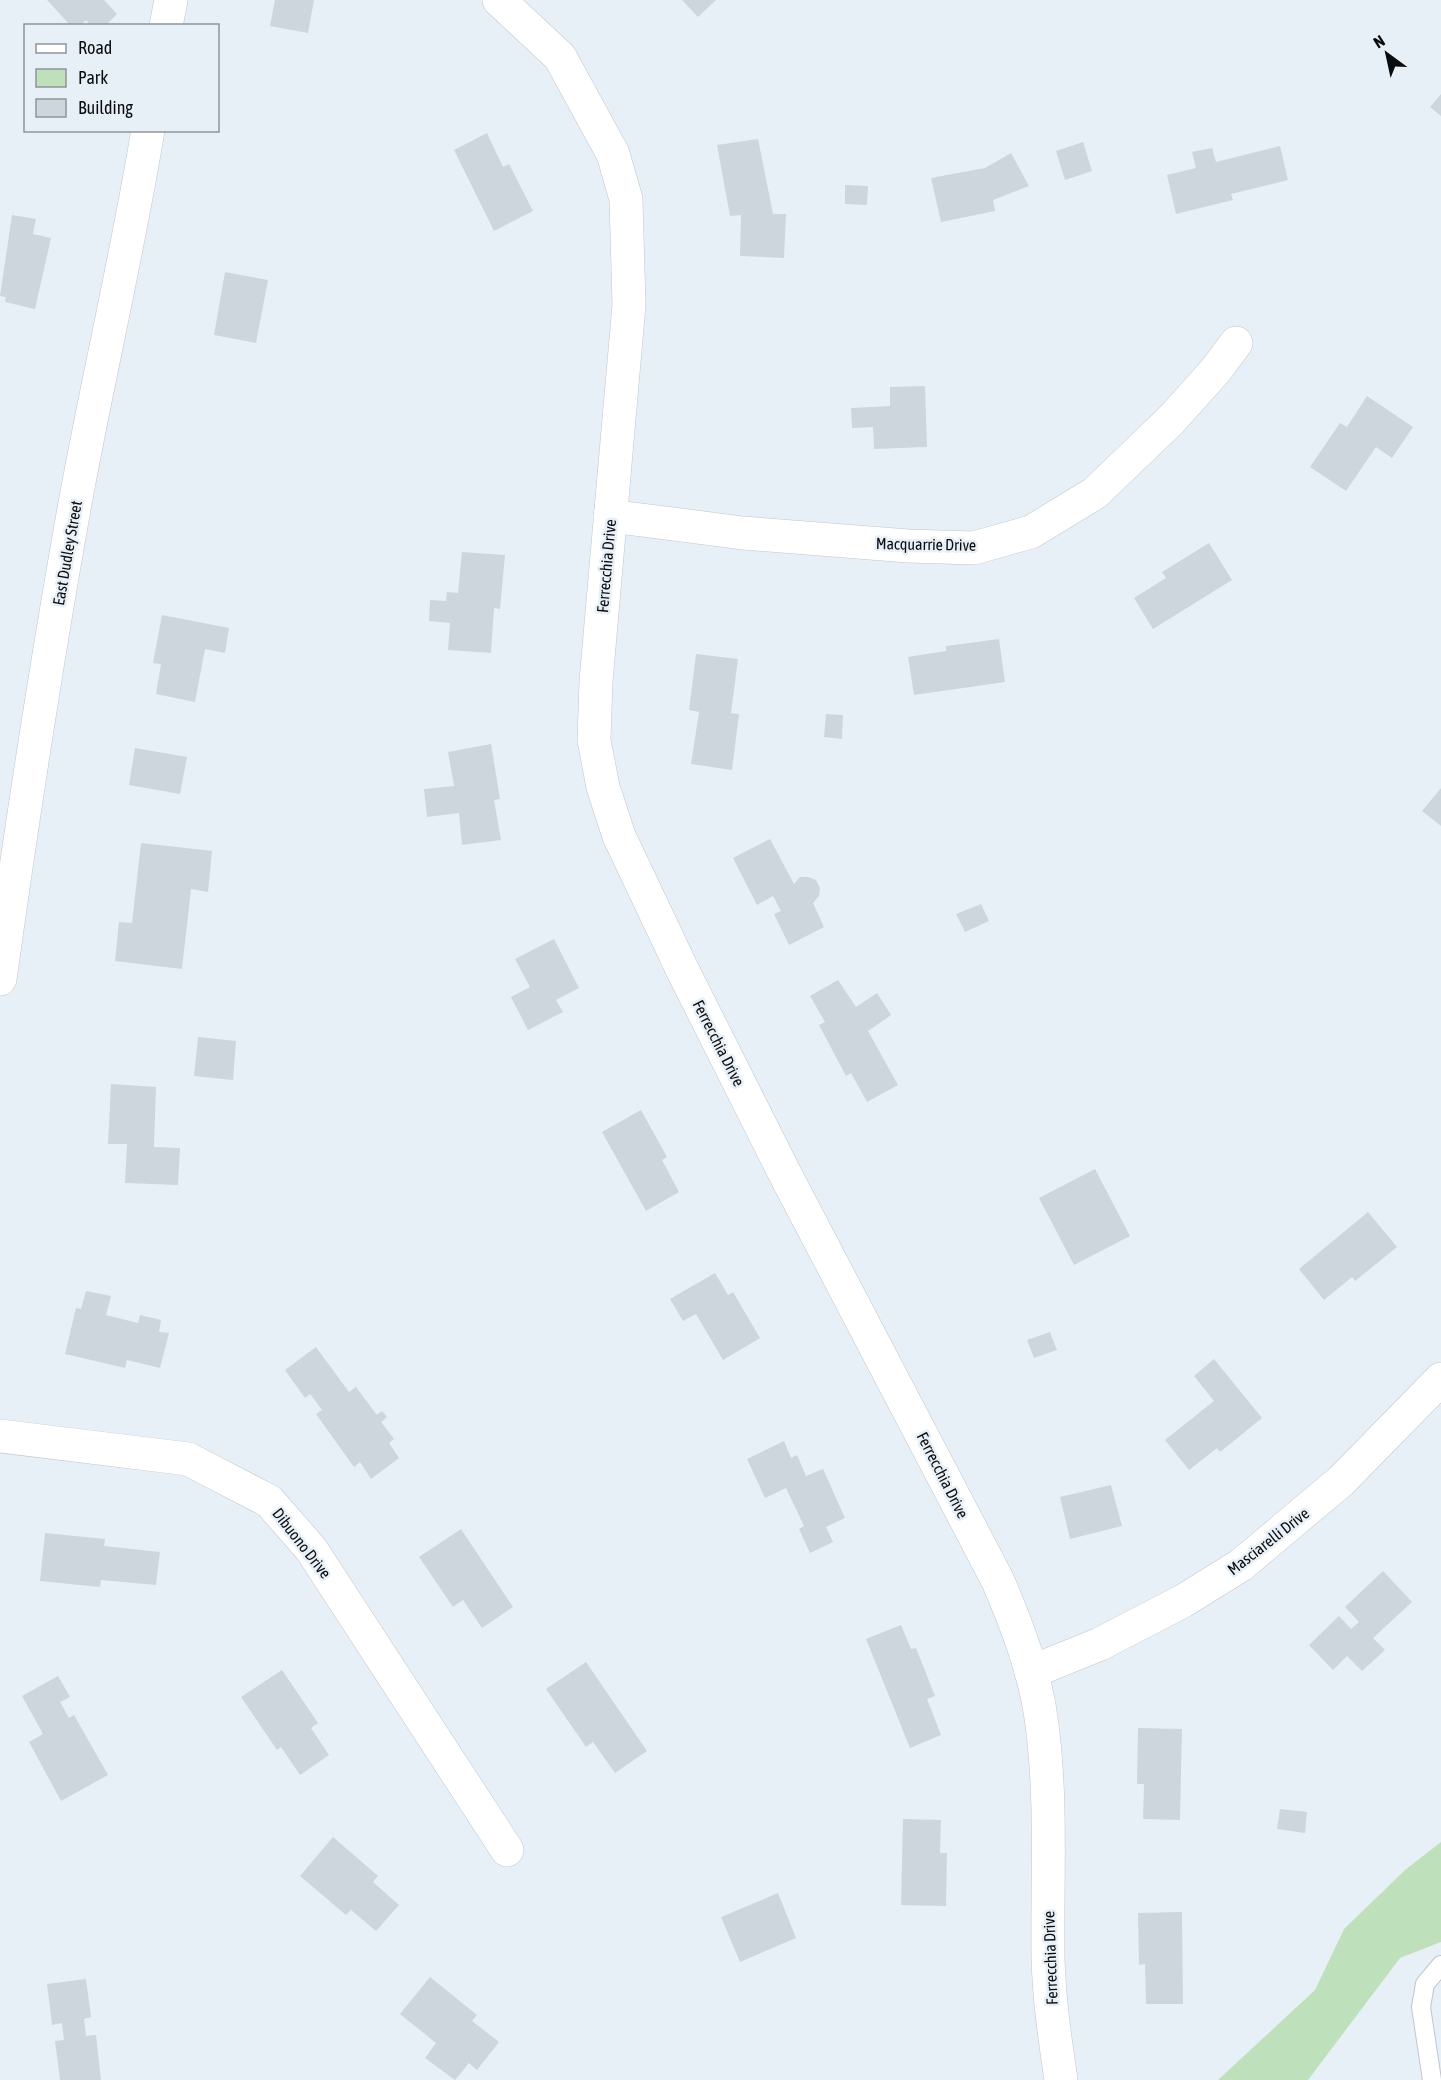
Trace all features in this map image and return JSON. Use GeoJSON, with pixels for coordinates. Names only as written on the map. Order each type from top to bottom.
{"type":"FeatureCollection","features":[{"type":"Feature","properties":{"kind":"street"},"geometry":{"type":"LineString","coordinates":[[166,24],[171,0]]}},
{"type":"Feature","properties":{"kind":"street","name":"Ferrecchia Drive"},"geometry":{"type":"LineString","coordinates":[[498,0],[560,57],[613,154],[626,199],[629,305],[596,681],[594,740],[603,787],[619,836],[682,969],[785,1174],[998,1581],[1019,1631],[1042,1723],[1047,1783],[1048,1960],[1052,2018],[1061,2080]]}},
{"type":"Feature","properties":{"kind":"street","name":"East Dudley Street"},"geometry":{"type":"LineString","coordinates":[[0,979],[27,791],[72,519],[132,227],[148,132]]}},
{"type":"Feature","properties":{"kind":"street","name":"Macquarrie Drive"},"geometry":{"type":"LineString","coordinates":[[610,516],[743,534],[908,546],[974,548],[986,545],[1031,532],[1095,493],[1172,420],[1216,370],[1236,343]]}},
{"type":"Feature","properties":{"kind":"street","name":"Masciarelli Drive"},"geometry":{"type":"LineString","coordinates":[[1031,1672],[1100,1644],[1183,1601],[1242,1565],[1341,1481],[1441,1380]]}},
{"type":"Feature","properties":{"kind":"street","name":"Dibuono Drive"},"geometry":{"type":"LineString","coordinates":[[0,1436],[188,1459],[268,1501],[311,1549],[507,1850]]}},
{"type":"Feature","properties":{"kind":"lane"},"geometry":{"type":"LineString","coordinates":[[1432,2080],[1421,2007],[1425,1984],[1441,1965]]}},
{"type":"Feature","properties":{"kind":"green space"},"geometry":{"type":"Polygon","coordinates":[[[1441,1842],[1441,1942],[1400,1958],[1308,2080],[1218,2080],[1315,1990],[1344,1929],[1405,1870],[1441,1842]]]}},
{"type":"Feature","properties":{"kind":"building"},"geometry":{"type":"Polygon","coordinates":[[[47,0],[104,0],[117,14],[107,24],[89,24],[86,20],[82,24],[69,24],[47,0]]]}},
{"type":"Feature","properties":{"kind":"building"},"geometry":{"type":"Polygon","coordinates":[[[275,0],[314,0],[308,33],[270,26],[275,0]]]}},
{"type":"Feature","properties":{"kind":"building"},"geometry":{"type":"Polygon","coordinates":[[[682,0],[716,0],[698,17],[682,0]]]}},
{"type":"Feature","properties":{"kind":"building"},"geometry":{"type":"Polygon","coordinates":[[[1441,94],[1441,116],[1430,107],[1441,94]]]}},
{"type":"Feature","properties":{"kind":"building"},"geometry":{"type":"Polygon","coordinates":[[[487,133],[503,167],[509,164],[533,211],[494,231],[454,150],[487,133]]]}},
{"type":"Feature","properties":{"kind":"building"},"geometry":{"type":"Polygon","coordinates":[[[758,139],[773,214],[786,214],[784,258],[740,256],[741,215],[730,216],[717,145],[758,139]]]}},
{"type":"Feature","properties":{"kind":"building"},"geometry":{"type":"Polygon","coordinates":[[[1083,142],[1092,171],[1065,180],[1056,151],[1083,142]]]}},
{"type":"Feature","properties":{"kind":"building"},"geometry":{"type":"Polygon","coordinates":[[[1280,146],[1288,180],[1231,194],[1233,200],[1176,214],[1167,175],[1196,168],[1192,152],[1212,148],[1216,162],[1280,146]]]}},
{"type":"Feature","properties":{"kind":"building"},"geometry":{"type":"Polygon","coordinates":[[[1011,153],[1029,186],[993,200],[995,211],[941,222],[931,178],[985,168],[1011,153]]]}},
{"type":"Feature","properties":{"kind":"building"},"geometry":{"type":"Polygon","coordinates":[[[845,185],[868,186],[867,205],[845,204],[845,185]]]}},
{"type":"Feature","properties":{"kind":"building"},"geometry":{"type":"Polygon","coordinates":[[[12,215],[36,219],[33,234],[51,238],[35,309],[5,302],[6,297],[0,296],[12,215]]]}},
{"type":"Feature","properties":{"kind":"building"},"geometry":{"type":"Polygon","coordinates":[[[225,272],[268,280],[256,343],[214,335],[225,272]]]}},
{"type":"Feature","properties":{"kind":"building"},"geometry":{"type":"Polygon","coordinates":[[[925,386],[927,447],[874,449],[873,427],[852,428],[851,408],[890,406],[890,387],[925,386]]]}},
{"type":"Feature","properties":{"kind":"building"},"geometry":{"type":"Polygon","coordinates":[[[1367,396],[1413,427],[1392,458],[1376,447],[1346,491],[1310,467],[1340,423],[1347,427],[1367,396]]]}},
{"type":"Feature","properties":{"kind":"building"},"geometry":{"type":"Polygon","coordinates":[[[1209,543],[1232,580],[1153,629],[1134,598],[1166,578],[1162,572],[1209,543]]]}},
{"type":"Feature","properties":{"kind":"building"},"geometry":{"type":"Polygon","coordinates":[[[462,552],[505,555],[500,609],[494,608],[491,653],[448,650],[450,623],[429,621],[430,600],[446,601],[447,592],[458,593],[462,552]]]}},
{"type":"Feature","properties":{"kind":"building"},"geometry":{"type":"Polygon","coordinates":[[[162,615],[229,628],[225,653],[205,649],[195,702],[156,694],[161,664],[153,663],[162,615]]]}},
{"type":"Feature","properties":{"kind":"building"},"geometry":{"type":"Polygon","coordinates":[[[999,639],[1005,682],[914,695],[908,657],[946,651],[946,646],[999,639]]]}},
{"type":"Feature","properties":{"kind":"building"},"geometry":{"type":"Polygon","coordinates":[[[696,654],[738,659],[731,713],[739,714],[732,770],[691,764],[699,712],[689,710],[696,654]]]}},
{"type":"Feature","properties":{"kind":"building"},"geometry":{"type":"Polygon","coordinates":[[[826,714],[843,715],[842,739],[824,737],[826,714]]]}},
{"type":"Feature","properties":{"kind":"building"},"geometry":{"type":"Polygon","coordinates":[[[491,744],[500,799],[494,800],[501,840],[462,845],[459,813],[427,817],[424,789],[454,786],[448,752],[491,744]]]}},
{"type":"Feature","properties":{"kind":"building"},"geometry":{"type":"Polygon","coordinates":[[[135,748],[187,757],[180,794],[129,785],[135,748]]]}},
{"type":"Feature","properties":{"kind":"building"},"geometry":{"type":"Polygon","coordinates":[[[1441,788],[1441,826],[1422,811],[1441,788]]]}},
{"type":"Feature","properties":{"kind":"building"},"geometry":{"type":"Polygon","coordinates":[[[770,839],[794,884],[800,877],[808,877],[816,880],[820,888],[819,896],[813,903],[824,927],[789,945],[774,914],[781,911],[773,896],[757,905],[733,858],[770,839]]]}},
{"type":"Feature","properties":{"kind":"building"},"geometry":{"type":"Polygon","coordinates":[[[141,843],[212,851],[208,892],[191,889],[182,969],[115,961],[119,922],[132,923],[141,843]]]}},
{"type":"Feature","properties":{"kind":"building"},"geometry":{"type":"Polygon","coordinates":[[[981,904],[989,921],[965,932],[956,914],[981,904]]]}},
{"type":"Feature","properties":{"kind":"building"},"geometry":{"type":"Polygon","coordinates":[[[554,939],[579,988],[556,1000],[563,1012],[528,1030],[511,997],[530,987],[515,959],[554,939]]]}},
{"type":"Feature","properties":{"kind":"building"},"geometry":{"type":"Polygon","coordinates":[[[838,980],[856,1007],[877,993],[891,1015],[868,1031],[898,1085],[867,1102],[851,1073],[846,1076],[819,1025],[825,1022],[810,996],[838,980]]]}},
{"type":"Feature","properties":{"kind":"building"},"geometry":{"type":"Polygon","coordinates":[[[198,1037],[236,1041],[233,1080],[194,1076],[198,1037]]]}},
{"type":"Feature","properties":{"kind":"building"},"geometry":{"type":"Polygon","coordinates":[[[111,1084],[156,1087],[154,1147],[180,1148],[178,1185],[125,1183],[127,1144],[108,1144],[111,1084]]]}},
{"type":"Feature","properties":{"kind":"building"},"geometry":{"type":"Polygon","coordinates":[[[641,1110],[667,1157],[662,1160],[679,1192],[646,1211],[602,1132],[641,1110]]]}},
{"type":"Feature","properties":{"kind":"building"},"geometry":{"type":"Polygon","coordinates":[[[1095,1169],[1130,1236],[1074,1265],[1039,1198],[1095,1169]]]}},
{"type":"Feature","properties":{"kind":"building"},"geometry":{"type":"Polygon","coordinates":[[[1368,1212],[1397,1247],[1355,1281],[1352,1277],[1324,1300],[1299,1269],[1368,1212]]]}},
{"type":"Feature","properties":{"kind":"building"},"geometry":{"type":"Polygon","coordinates":[[[715,1273],[728,1295],[733,1292],[760,1338],[723,1360],[696,1314],[683,1321],[670,1299],[715,1273]]]}},
{"type":"Feature","properties":{"kind":"building"},"geometry":{"type":"Polygon","coordinates":[[[86,1291],[111,1296],[106,1315],[138,1323],[140,1315],[161,1320],[159,1332],[169,1333],[160,1368],[127,1360],[125,1368],[65,1354],[76,1308],[81,1309],[86,1291]]]}},
{"type":"Feature","properties":{"kind":"building"},"geometry":{"type":"Polygon","coordinates":[[[1050,1332],[1057,1350],[1034,1358],[1027,1340],[1050,1332]]]}},
{"type":"Feature","properties":{"kind":"building"},"geometry":{"type":"Polygon","coordinates":[[[316,1347],[349,1392],[356,1387],[377,1415],[382,1411],[387,1417],[381,1422],[394,1439],[389,1443],[399,1458],[371,1479],[360,1462],[354,1467],[316,1414],[322,1410],[310,1394],[305,1398],[285,1370],[316,1347]]]}},
{"type":"Feature","properties":{"kind":"building"},"geometry":{"type":"Polygon","coordinates":[[[1214,1359],[1262,1418],[1220,1452],[1217,1448],[1189,1470],[1165,1440],[1214,1401],[1194,1376],[1214,1359]]]}},
{"type":"Feature","properties":{"kind":"building"},"geometry":{"type":"Polygon","coordinates":[[[784,1441],[791,1458],[797,1455],[806,1476],[823,1469],[845,1518],[826,1527],[833,1542],[810,1553],[799,1529],[804,1526],[786,1488],[765,1498],[747,1459],[784,1441]]]}},
{"type":"Feature","properties":{"kind":"building"},"geometry":{"type":"Polygon","coordinates":[[[1111,1485],[1122,1526],[1070,1539],[1060,1497],[1111,1485]]]}},
{"type":"Feature","properties":{"kind":"building"},"geometry":{"type":"Polygon","coordinates":[[[461,1529],[513,1607],[482,1628],[463,1600],[453,1607],[419,1557],[461,1529]]]}},
{"type":"Feature","properties":{"kind":"building"},"geometry":{"type":"Polygon","coordinates":[[[45,1533],[105,1539],[104,1546],[160,1552],[156,1585],[101,1580],[100,1587],[40,1581],[45,1533]]]}},
{"type":"Feature","properties":{"kind":"building"},"geometry":{"type":"Polygon","coordinates":[[[1383,1571],[1412,1602],[1373,1638],[1385,1650],[1362,1671],[1347,1656],[1333,1670],[1309,1645],[1339,1616],[1351,1629],[1359,1622],[1345,1607],[1383,1571]]]}},
{"type":"Feature","properties":{"kind":"building"},"geometry":{"type":"Polygon","coordinates":[[[901,1625],[911,1649],[916,1648],[935,1696],[927,1699],[941,1735],[910,1748],[866,1639],[901,1625]]]}},
{"type":"Feature","properties":{"kind":"building"},"geometry":{"type":"Polygon","coordinates":[[[586,1662],[647,1751],[615,1773],[593,1742],[586,1747],[546,1689],[586,1662]]]}},
{"type":"Feature","properties":{"kind":"building"},"geometry":{"type":"Polygon","coordinates":[[[282,1670],[318,1723],[311,1728],[329,1755],[300,1775],[281,1747],[277,1750],[241,1697],[282,1670]]]}},
{"type":"Feature","properties":{"kind":"building"},"geometry":{"type":"Polygon","coordinates":[[[58,1676],[70,1697],[60,1702],[69,1718],[74,1715],[108,1775],[61,1801],[29,1742],[43,1734],[22,1696],[58,1676]]]}},
{"type":"Feature","properties":{"kind":"building"},"geometry":{"type":"Polygon","coordinates":[[[1138,1728],[1182,1729],[1180,1820],[1143,1819],[1144,1784],[1137,1784],[1138,1728]]]}},
{"type":"Feature","properties":{"kind":"building"},"geometry":{"type":"Polygon","coordinates":[[[1280,1809],[1307,1812],[1305,1833],[1277,1829],[1280,1809]]]}},
{"type":"Feature","properties":{"kind":"building"},"geometry":{"type":"Polygon","coordinates":[[[903,1819],[941,1820],[940,1853],[947,1853],[946,1906],[901,1905],[903,1819]]]}},
{"type":"Feature","properties":{"kind":"building"},"geometry":{"type":"Polygon","coordinates":[[[333,1837],[378,1876],[373,1882],[399,1905],[376,1931],[351,1910],[346,1915],[300,1876],[333,1837]]]}},
{"type":"Feature","properties":{"kind":"building"},"geometry":{"type":"Polygon","coordinates":[[[778,1893],[796,1938],[740,1962],[721,1917],[778,1893]]]}},
{"type":"Feature","properties":{"kind":"building"},"geometry":{"type":"Polygon","coordinates":[[[1182,1912],[1183,2004],[1146,2004],[1145,1964],[1139,1965],[1138,1913],[1182,1912]]]}},
{"type":"Feature","properties":{"kind":"building"},"geometry":{"type":"Polygon","coordinates":[[[430,1977],[477,2015],[472,2021],[499,2042],[477,2070],[469,2063],[455,2080],[425,2058],[436,2043],[400,2014],[430,1977]]]}},
{"type":"Feature","properties":{"kind":"building"},"geometry":{"type":"Polygon","coordinates":[[[86,1979],[91,2017],[84,2019],[86,2036],[96,2035],[101,2080],[60,2080],[55,2041],[64,2040],[62,2023],[52,2025],[47,1984],[86,1979]]]}}]}
